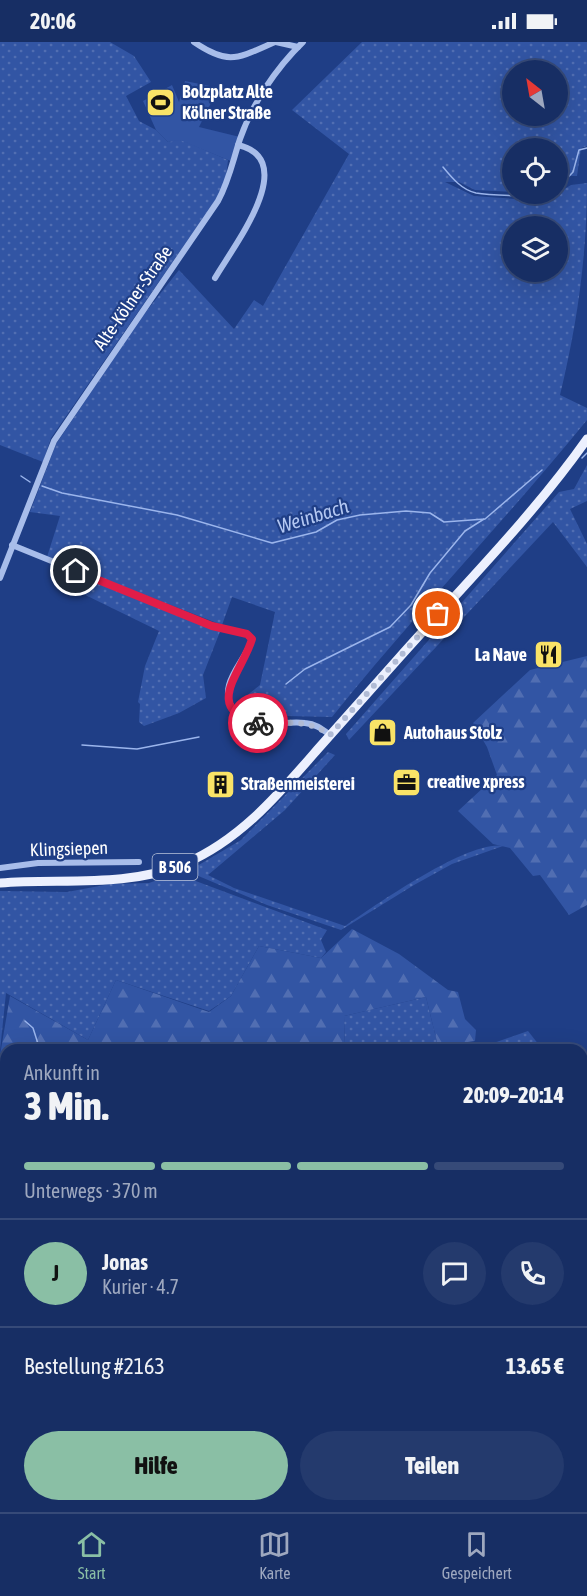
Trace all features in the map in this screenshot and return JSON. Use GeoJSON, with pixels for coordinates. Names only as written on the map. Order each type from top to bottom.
{"type":"FeatureCollection","features":[{"type":"Feature","properties":{"kind":"main road","name":"B 506"},"geometry":{"type":"LineString","coordinates":[[0,883],[125,878],[156,873],[193,860],[225,842],[248,824],[330,735],[543,495],[587,439]]}},
{"type":"Feature","properties":{"kind":"street"},"geometry":{"type":"LineString","coordinates":[[194,42],[210,53],[228,59],[275,42],[301,44]]}},
{"type":"Feature","properties":{"kind":"street","name":"Alte-Kölner-Straße"},"geometry":{"type":"LineString","coordinates":[[0,578],[54,441],[218,201],[225,189],[238,145],[255,107],[272,77],[301,44]]}},
{"type":"Feature","properties":{"kind":"street"},"geometry":{"type":"LineString","coordinates":[[215,278],[254,210],[266,177],[263,162],[255,153],[238,145]]}},
{"type":"Feature","properties":{"kind":"street"},"geometry":{"type":"LineString","coordinates":[[12,545],[212,626],[247,634],[252,639],[249,648],[229,685],[230,704],[235,712],[241,719],[258,723],[305,723],[321,728],[330,735]]}},
{"type":"Feature","properties":{"kind":"street","name":"Klingsiepen"},"geometry":{"type":"LineString","coordinates":[[0,868],[38,863],[139,862]]}},
{"type":"Feature","properties":{"kind":"green space"},"geometry":{"type":"Polygon","coordinates":[[[0,42],[110,42],[134,56],[151,82],[126,96],[139,121],[156,130],[168,142],[180,139],[228,160],[225,186],[51,438],[43,462],[0,445],[0,42]]]}},
{"type":"Feature","properties":{"kind":"green space"},"geometry":{"type":"Polygon","coordinates":[[[362,42],[587,42],[587,146],[581,148],[577,176],[568,176],[568,138],[502,138],[502,191],[475,190],[459,182],[445,182],[474,196],[502,198],[502,204],[568,204],[568,187],[587,183],[580,290],[560,395],[587,408],[587,420],[332,717],[248,715],[237,703],[260,685],[275,612],[232,597],[222,625],[47,557],[60,516],[30,512],[56,444],[141,318],[179,270],[234,329],[254,300],[263,306],[349,154],[292,110],[362,42]]]}},
{"type":"Feature","properties":{"kind":"green space"},"geometry":{"type":"Polygon","coordinates":[[[185,81],[215,87],[208,96],[213,99],[199,127],[240,137],[233,162],[180,140],[168,142],[156,130],[143,101],[172,85],[179,102],[185,81]]]}},
{"type":"Feature","properties":{"kind":"green space"},"geometry":{"type":"Polygon","coordinates":[[[587,465],[587,501],[570,509],[587,544],[587,567],[553,522],[349,740],[346,734],[559,492],[574,489],[587,465]]]}},
{"type":"Feature","properties":{"kind":"green space"},"geometry":{"type":"Polygon","coordinates":[[[72,572],[221,629],[203,675],[206,698],[179,713],[144,726],[139,722],[140,704],[138,702],[145,666],[159,631],[71,588],[72,572]]]}},
{"type":"Feature","properties":{"kind":"green space"},"geometry":{"type":"Polygon","coordinates":[[[587,656],[587,905],[569,915],[540,875],[533,876],[510,848],[493,844],[458,811],[497,775],[487,747],[473,723],[530,670],[587,656]]]}},
{"type":"Feature","properties":{"kind":"green space"},"geometry":{"type":"Polygon","coordinates":[[[328,752],[335,755],[285,810],[208,875],[234,888],[345,926],[399,890],[446,863],[487,847],[503,846],[452,864],[341,930],[267,905],[189,872],[187,875],[193,880],[327,930],[321,940],[326,952],[321,958],[259,946],[231,996],[209,1011],[116,980],[88,1040],[6,993],[0,1044],[0,891],[67,892],[110,884],[149,883],[197,866],[241,840],[328,752]]]}},
{"type":"Feature","properties":{"kind":"green space"},"geometry":{"type":"Polygon","coordinates":[[[352,929],[399,954],[448,990],[458,992],[465,1019],[476,1030],[475,1041],[438,1044],[426,997],[344,1016],[345,1044],[2,1044],[10,996],[88,1040],[116,980],[209,1012],[231,996],[259,946],[321,958],[352,929]]]}},
{"type":"Feature","properties":{"kind":"green space"},"geometry":{"type":"Polygon","coordinates":[[[426,997],[438,1044],[345,1044],[344,1016],[426,997]]]}},
{"type":"Feature","properties":{"kind":"green space"},"geometry":{"type":"Polygon","coordinates":[[[528,1031],[538,1044],[491,1044],[528,1031]]]}},
{"type":"Feature","properties":{"kind":"waterway"},"geometry":{"type":"LineString","coordinates":[[568,177],[573,172],[579,150],[587,148]]}},
{"type":"Feature","properties":{"kind":"waterway"},"geometry":{"type":"LineString","coordinates":[[443,167],[462,186],[471,191],[502,195]]}},
{"type":"Feature","properties":{"kind":"waterway","name":"Weinbach"},"geometry":{"type":"LineString","coordinates":[[582,458],[587,453]]}},
{"type":"Feature","properties":{"kind":"waterway","name":"Weinbach"},"geometry":{"type":"LineString","coordinates":[[42,486],[62,493],[177,515],[272,543],[316,532],[337,520],[360,515],[406,511],[430,513],[444,522],[485,519],[542,470]]}},
{"type":"Feature","properties":{"kind":"waterway","name":"Weinbach"},"geometry":{"type":"LineString","coordinates":[[21,476],[30,482]]}},
{"type":"Feature","properties":{"kind":"waterway"},"geometry":{"type":"LineString","coordinates":[[286,684],[305,669],[390,627],[411,605],[430,573],[465,531],[484,519]]}},
{"type":"Feature","properties":{"kind":"waterway"},"geometry":{"type":"LineString","coordinates":[[82,745],[137,749],[199,737]]}},
{"type":"Feature","properties":{"kind":"waterway"},"geometry":{"type":"LineString","coordinates":[[25,1021],[33,1028],[38,1044]]}},
{"type":"Feature","properties":{"kind":"way so far"},"geometry":{"type":"LineString","coordinates":[[258,723],[305,723],[315,725],[330,735],[438,614]]}},
{"type":"Feature","properties":{"kind":"place","name":"Bolzplatz Alte Kölner Straße"},"geometry":{"type":"Point","coordinates":[161,102]}},
{"type":"Feature","properties":{"kind":"place","name":"La Nave"},"geometry":{"type":"Point","coordinates":[548,655]}},
{"type":"Feature","properties":{"kind":"place","name":"Autohaus Stolz"},"geometry":{"type":"Point","coordinates":[383,733]}},
{"type":"Feature","properties":{"kind":"place","name":"creative xpress"},"geometry":{"type":"Point","coordinates":[406,782]}},
{"type":"Feature","properties":{"kind":"place","name":"Straßenmeisterei"},"geometry":{"type":"Point","coordinates":[220,784]}},
{"type":"Feature","properties":{"kind":"route"},"geometry":{"type":"LineString","coordinates":[[76,571],[212,626],[247,634],[252,639],[229,685],[228,694],[230,704],[241,719],[258,723]]}}]}
